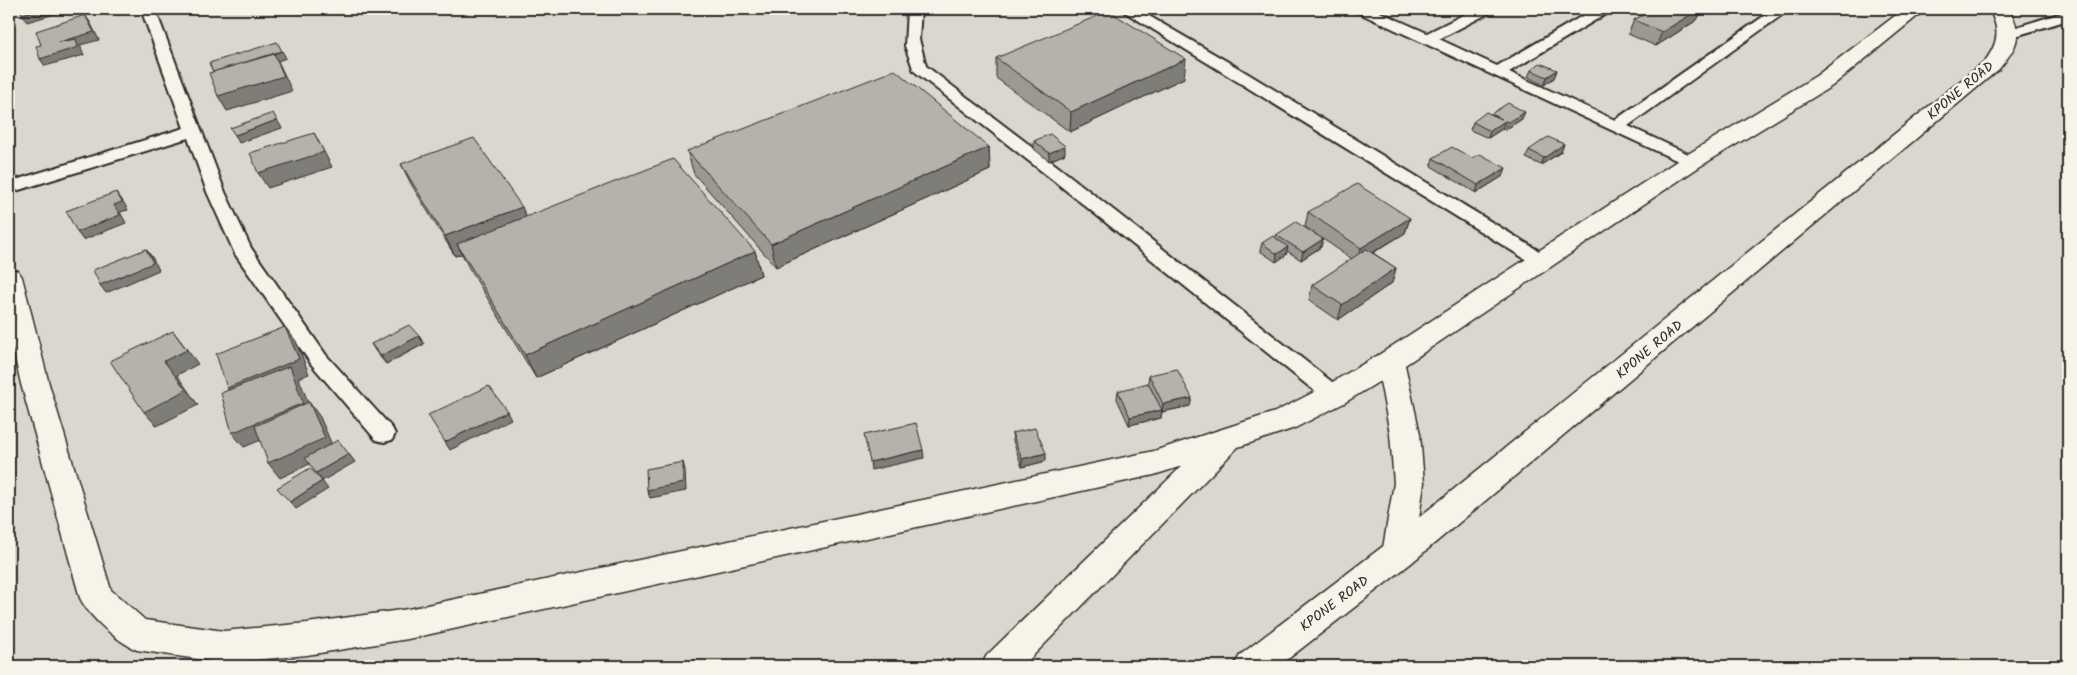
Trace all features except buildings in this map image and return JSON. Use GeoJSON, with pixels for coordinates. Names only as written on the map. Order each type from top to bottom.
{"type":"FeatureCollection","features":[{"type":"Feature","properties":{"kind":"street"},"geometry":{"type":"LineString","coordinates":[[9,277],[35,384],[97,598],[137,634],[224,647],[307,639],[408,624],[1154,463],[1229,440],[1285,420],[1334,395],[1390,361],[1690,162],[1824,80],[1916,9]]}},
{"type":"Feature","properties":{"kind":"street"},"geometry":{"type":"LineString","coordinates":[[1999,9],[2006,20],[2009,34]]}},
{"type":"Feature","properties":{"kind":"street","name":"KPONE ROAD"},"geometry":{"type":"LineString","coordinates":[[1252,666],[1398,554],[1992,65],[2005,48],[2009,34]]}},
{"type":"Feature","properties":{"kind":"street"},"geometry":{"type":"LineString","coordinates":[[1390,361],[1405,434],[1409,482],[1398,554]]}},
{"type":"Feature","properties":{"kind":"street"},"geometry":{"type":"LineString","coordinates":[[999,666],[1229,440]]}},
{"type":"Feature","properties":{"kind":"lane"},"geometry":{"type":"LineString","coordinates":[[148,9],[216,192],[242,250],[319,360],[384,434]]}},
{"type":"Feature","properties":{"kind":"lane"},"geometry":{"type":"LineString","coordinates":[[914,9],[911,39],[912,54],[920,68],[1334,395]]}},
{"type":"Feature","properties":{"kind":"lane"},"geometry":{"type":"LineString","coordinates":[[1127,9],[1243,77],[1542,261]]}},
{"type":"Feature","properties":{"kind":"lane"},"geometry":{"type":"LineString","coordinates":[[1362,9],[1690,162]]}},
{"type":"Feature","properties":{"kind":"lane"},"geometry":{"type":"LineString","coordinates":[[1428,39],[1486,9]]}},
{"type":"Feature","properties":{"kind":"lane"},"geometry":{"type":"LineString","coordinates":[[1498,72],[1604,9]]}},
{"type":"Feature","properties":{"kind":"lane"},"geometry":{"type":"LineString","coordinates":[[1616,127],[1783,9]]}},
{"type":"Feature","properties":{"kind":"lane"},"geometry":{"type":"LineString","coordinates":[[2009,34],[2068,15]]}},
{"type":"Feature","properties":{"kind":"lane"},"geometry":{"type":"LineString","coordinates":[[9,188],[193,131]]}},
{"type":"Feature","properties":{"kind":"shaded area"},"geometry":{"type":"Polygon","coordinates":[[[9,9],[2068,9],[2068,666],[9,666],[9,9]]]}}]}
